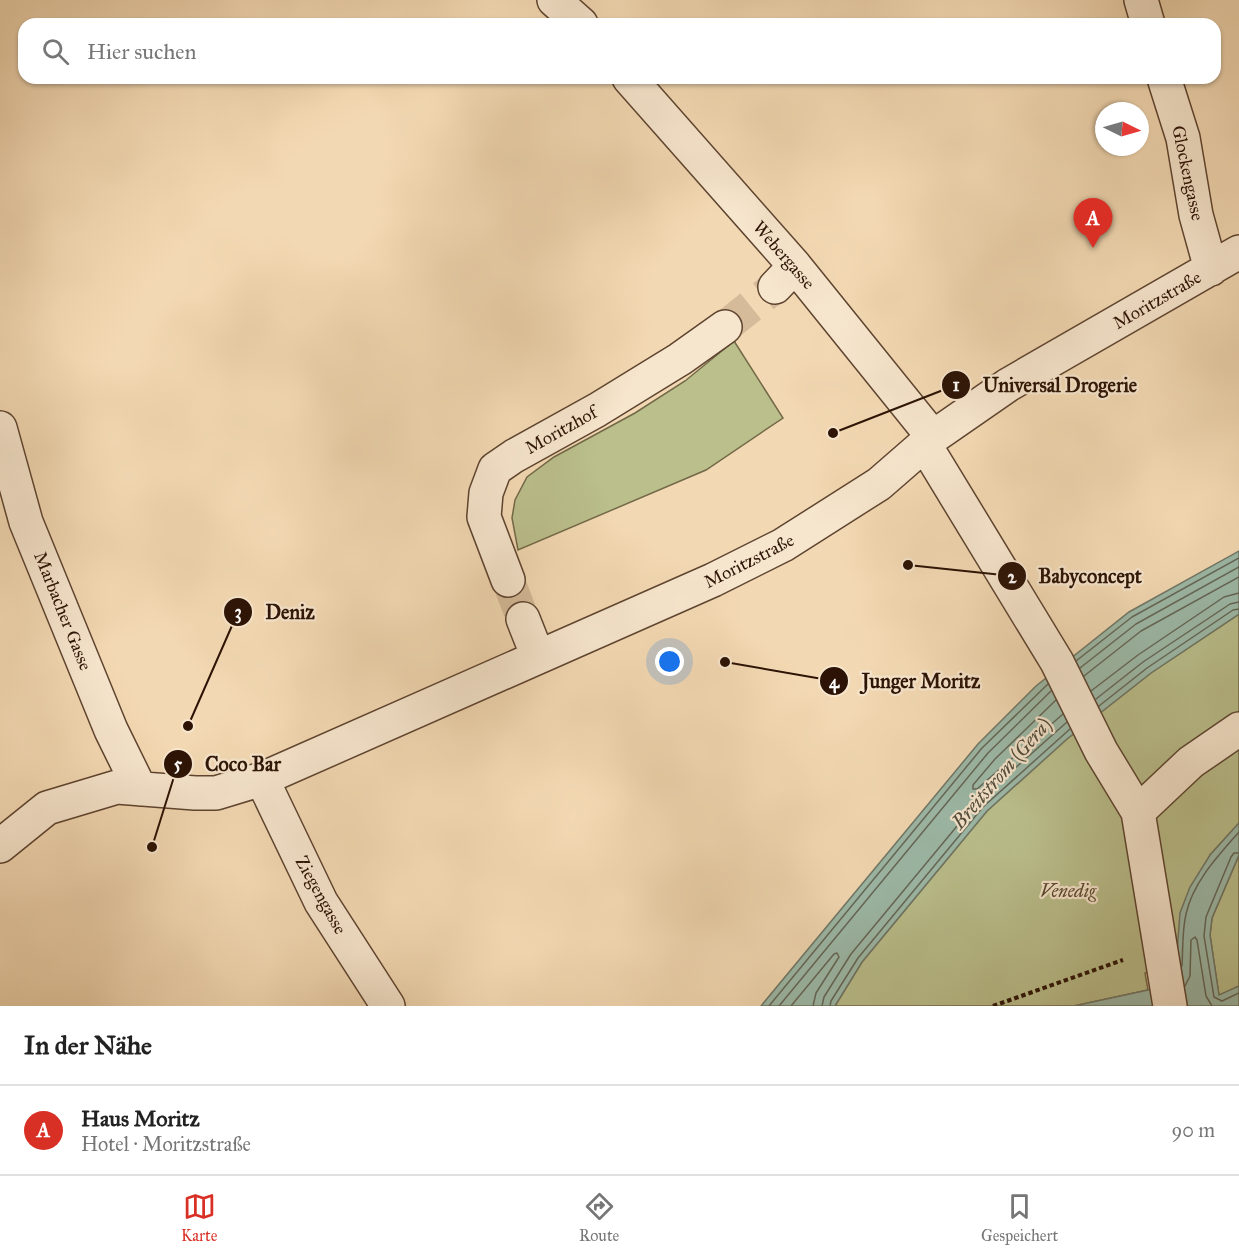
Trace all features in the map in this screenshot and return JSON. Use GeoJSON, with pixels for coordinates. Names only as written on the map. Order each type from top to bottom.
{"type":"FeatureCollection","features":[{"type":"Feature","properties":{"kind":"street"},"geometry":{"type":"LineString","coordinates":[[554,0],[574,18]]}},
{"type":"Feature","properties":{"kind":"street"},"geometry":{"type":"LineString","coordinates":[[1141,0],[1146,18]]}},
{"type":"Feature","properties":{"kind":"street","name":"Webergasse"},"geometry":{"type":"LineString","coordinates":[[634,84],[785,277],[929,441]]}},
{"type":"Feature","properties":{"kind":"street","name":"Glockengasse"},"geometry":{"type":"LineString","coordinates":[[1166,84],[1183,138],[1196,215],[1211,269]]}},
{"type":"Feature","properties":{"kind":"street","name":"Moritzstraße"},"geometry":{"type":"LineString","coordinates":[[0,846],[47,808],[117,787],[216,793],[262,779],[713,580],[783,545],[879,484],[929,441],[1008,385],[1239,252]]}},
{"type":"Feature","properties":{"kind":"street","name":"Moritzhof"},"geometry":{"type":"LineString","coordinates":[[508,580],[484,517],[486,493],[495,469],[616,399],[725,327]]}},
{"type":"Feature","properties":{"kind":"street","name":"Marbacher Gasse"},"geometry":{"type":"LineString","coordinates":[[0,428],[13,519],[140,789]]}},
{"type":"Feature","properties":{"kind":"street"},"geometry":{"type":"LineString","coordinates":[[929,441],[1057,662],[1101,751],[1138,812],[1170,1006]]}},
{"type":"Feature","properties":{"kind":"street"},"geometry":{"type":"LineString","coordinates":[[523,619],[538,657]]}},
{"type":"Feature","properties":{"kind":"street"},"geometry":{"type":"LineString","coordinates":[[1138,812],[1191,762],[1239,729]]}},
{"type":"Feature","properties":{"kind":"street","name":"Ziegengasse"},"geometry":{"type":"LineString","coordinates":[[262,779],[321,902],[388,1006]]}},
{"type":"Feature","properties":{"kind":"path"},"geometry":{"type":"LineString","coordinates":[[993,1006],[1161,958]]}},
{"type":"Feature","properties":{"kind":"green space"},"geometry":{"type":"Polygon","coordinates":[[[734,341],[783,418],[706,470],[518,550],[512,518],[515,500],[527,477],[554,457],[635,413],[685,381],[734,341]]]}},
{"type":"Feature","properties":{"kind":"green space","name":"Venedig"},"geometry":{"type":"Polygon","coordinates":[[[1239,614],[1239,823],[1210,855],[1176,966],[1145,973],[1148,990],[1074,1006],[835,1006],[862,962],[987,811],[1067,739],[1151,673],[1239,614]]]}},
{"type":"Feature","properties":{"kind":"green space"},"geometry":{"type":"Polygon","coordinates":[[[1239,855],[1239,986],[1219,996],[1210,935],[1212,918],[1239,855]]]}},
{"type":"Feature","properties":{"kind":"water","name":"Breitstrom (Gera)"},"geometry":{"type":"Polygon","coordinates":[[[1239,551],[1239,614],[1151,673],[1067,739],[987,811],[862,962],[835,1006],[761,1006],[978,744],[1036,686],[1129,612],[1239,551]]]}},
{"type":"Feature","properties":{"kind":"water"},"geometry":{"type":"Polygon","coordinates":[[[1239,823],[1239,855],[1212,918],[1210,935],[1219,995],[1239,986],[1239,1006],[1074,1006],[1148,990],[1177,976],[1180,913],[1190,887],[1210,855],[1239,823]]]}},
{"type":"Feature","properties":{"kind":"tunnel"},"geometry":{"type":"LineString","coordinates":[[725,327],[775,287]]}},
{"type":"Feature","properties":{"kind":"tunnel"},"geometry":{"type":"LineString","coordinates":[[508,580],[523,619]]}},
{"type":"Feature","properties":{"kind":"place","name":"Haus Moritz"},"geometry":{"type":"Point","coordinates":[1093,248]}},
{"type":"Feature","properties":{"kind":"place","name":"Universal Drogerie"},"geometry":{"type":"Point","coordinates":[833,433]}},
{"type":"Feature","properties":{"kind":"place","name":"Babyconcept"},"geometry":{"type":"Point","coordinates":[908,565]}},
{"type":"Feature","properties":{"kind":"place","name":"Junger Moritz"},"geometry":{"type":"Point","coordinates":[725,662]}},
{"type":"Feature","properties":{"kind":"place","name":"Deniz"},"geometry":{"type":"Point","coordinates":[188,726]}},
{"type":"Feature","properties":{"kind":"place","name":"Coco Bar"},"geometry":{"type":"Point","coordinates":[152,847]}}]}
